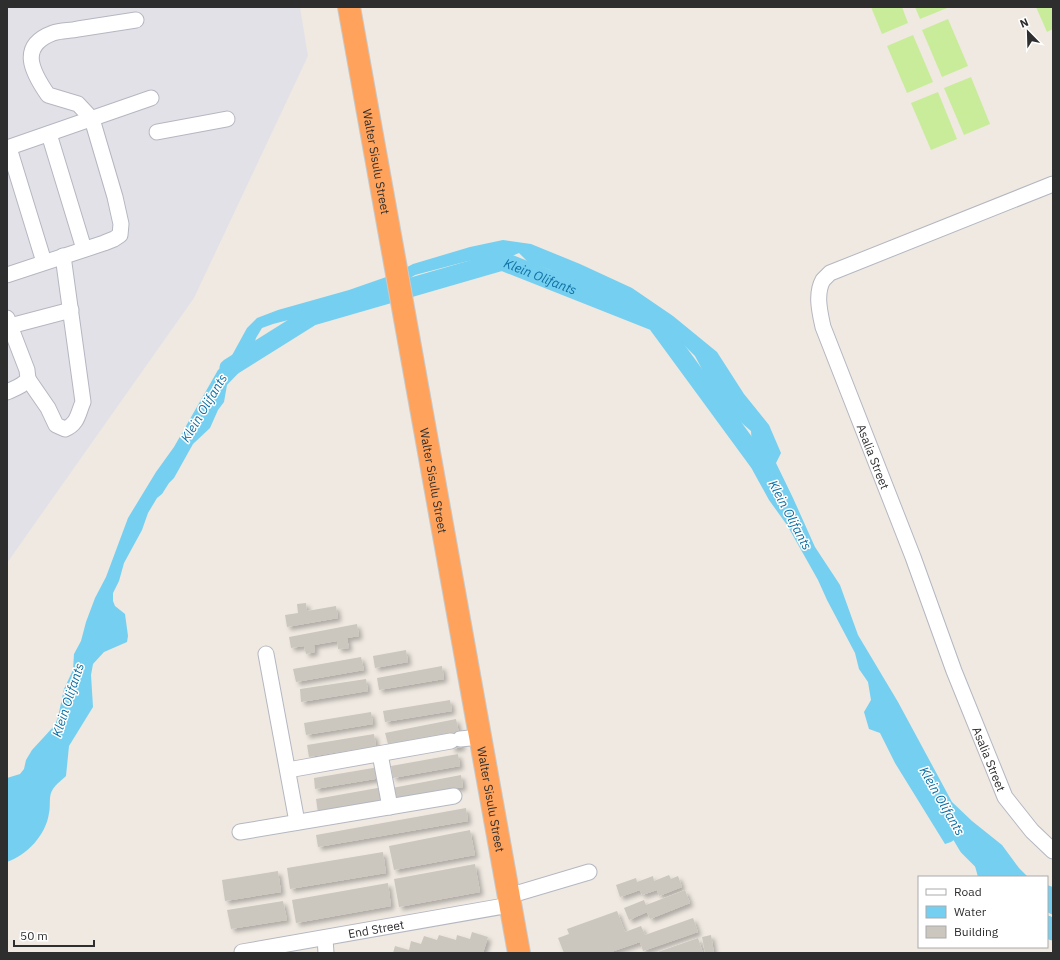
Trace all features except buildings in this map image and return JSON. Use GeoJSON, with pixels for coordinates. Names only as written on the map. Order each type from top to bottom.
{"type":"FeatureCollection","features":[{"type":"Feature","properties":{"kind":"highway","name":"Walter Sisulu Street"},"geometry":{"type":"LineString","coordinates":[[349,7],[400,294],[464,739],[509,901],[519,953]]}},
{"type":"Feature","properties":{"kind":"street"},"geometry":{"type":"LineString","coordinates":[[7,274],[104,243],[114,239],[120,234],[120,224],[115,197],[92,119],[78,104],[48,95],[34,72],[30,58],[33,48],[41,40],[54,33],[136,20]]}},
{"type":"Feature","properties":{"kind":"street"},"geometry":{"type":"LineString","coordinates":[[44,262],[8,148],[151,98]]}},
{"type":"Feature","properties":{"kind":"street"},"geometry":{"type":"LineString","coordinates":[[157,132],[227,119]]}},
{"type":"Feature","properties":{"kind":"street"},"geometry":{"type":"LineString","coordinates":[[49,134],[84,249]]}},
{"type":"Feature","properties":{"kind":"street","name":"Asalia Street"},"geometry":{"type":"LineString","coordinates":[[1053,184],[830,273],[823,280],[818,300],[823,327],[913,557],[954,671],[1005,796],[1032,831],[1053,851]]}},
{"type":"Feature","properties":{"kind":"street"},"geometry":{"type":"LineString","coordinates":[[64,256],[83,402],[76,421],[72,426],[66,429],[56,425],[48,408],[28,379],[27,370],[8,322],[70,310]]}},
{"type":"Feature","properties":{"kind":"street"},"geometry":{"type":"LineString","coordinates":[[7,392],[25,384],[28,379]]}},
{"type":"Feature","properties":{"kind":"street"},"geometry":{"type":"LineString","coordinates":[[266,654],[297,822]]}},
{"type":"Feature","properties":{"kind":"street"},"geometry":{"type":"LineString","coordinates":[[288,770],[464,739]]}},
{"type":"Feature","properties":{"kind":"street"},"geometry":{"type":"LineString","coordinates":[[380,754],[390,807]]}},
{"type":"Feature","properties":{"kind":"street"},"geometry":{"type":"LineString","coordinates":[[240,832],[454,796]]}},
{"type":"Feature","properties":{"kind":"street","name":"End Street"},"geometry":{"type":"LineString","coordinates":[[242,952],[325,938],[509,901],[589,872]]}},
{"type":"Feature","properties":{"kind":"street"},"geometry":{"type":"LineString","coordinates":[[325,938],[326,953]]}},
{"type":"Feature","properties":{"kind":"shaded area"},"geometry":{"type":"Polygon","coordinates":[[[7,7],[300,7],[308,56],[194,298],[7,563],[7,7]]]}},
{"type":"Feature","properties":{"kind":"green space"},"geometry":{"type":"Polygon","coordinates":[[[871,7],[902,7],[908,23],[882,34],[871,7]]]}},
{"type":"Feature","properties":{"kind":"green space"},"geometry":{"type":"Polygon","coordinates":[[[915,7],[946,7],[947,8],[920,19],[915,7]]]}},
{"type":"Feature","properties":{"kind":"green space"},"geometry":{"type":"Polygon","coordinates":[[[1036,7],[1053,7],[1053,29],[1047,32],[1036,7]]]}},
{"type":"Feature","properties":{"kind":"green space"},"geometry":{"type":"Polygon","coordinates":[[[948,19],[968,66],[942,77],[922,30],[948,19]]]}},
{"type":"Feature","properties":{"kind":"green space"},"geometry":{"type":"Polygon","coordinates":[[[913,35],[933,82],[907,93],[887,46],[913,35]]]}},
{"type":"Feature","properties":{"kind":"green space"},"geometry":{"type":"Polygon","coordinates":[[[971,77],[990,124],[964,135],[944,88],[971,77]]]}},
{"type":"Feature","properties":{"kind":"green space"},"geometry":{"type":"Polygon","coordinates":[[[938,92],[957,139],[931,150],[911,103],[938,92]]]}},
{"type":"Feature","properties":{"kind":"water"},"geometry":{"type":"Polygon","coordinates":[[[503,240],[531,244],[580,264],[632,288],[673,316],[717,352],[744,394],[769,425],[781,453],[776,463],[815,547],[840,585],[858,635],[898,702],[952,802],[972,821],[1002,845],[1019,868],[1027,876],[978,876],[975,866],[983,854],[979,847],[968,836],[958,837],[945,844],[895,763],[880,733],[869,729],[864,712],[871,700],[868,682],[859,669],[855,653],[818,580],[787,525],[769,500],[753,471],[749,461],[752,445],[751,431],[721,405],[695,356],[682,343],[657,333],[645,323],[631,306],[550,270],[528,262],[519,253],[512,256],[468,261],[415,275],[394,288],[316,309],[296,318],[262,328],[256,338],[249,362],[227,385],[224,402],[218,410],[210,428],[193,444],[174,478],[162,494],[157,498],[148,513],[142,530],[124,563],[119,581],[113,593],[113,601],[115,606],[125,614],[128,636],[127,642],[104,652],[93,664],[91,675],[93,707],[69,746],[66,776],[51,792],[49,813],[44,829],[40,836],[28,849],[7,862],[7,778],[20,774],[24,769],[26,760],[32,750],[55,725],[64,689],[73,670],[74,654],[81,641],[95,598],[106,577],[128,518],[156,472],[174,447],[218,370],[230,359],[247,328],[257,318],[278,310],[349,290],[392,275],[413,264],[470,247],[503,240]]]}},
{"type":"Feature","properties":{"kind":"water"},"geometry":{"type":"Polygon","coordinates":[[[1048,885],[1053,887],[1053,915],[1048,912],[1048,885]]]}},
{"type":"Feature","properties":{"kind":"waterway","name":"Klein Olifants"},"geometry":{"type":"LineString","coordinates":[[229,368],[312,316],[502,261],[656,322],[766,472]]}},
{"type":"Feature","properties":{"kind":"waterway","name":"Klein Olifants"},"geometry":{"type":"LineString","coordinates":[[949,814],[968,846],[998,876]]}},
{"type":"Feature","properties":{"kind":"waterway","name":"Klein Olifants"},"geometry":{"type":"LineString","coordinates":[[1048,926],[1053,931]]}}]}
